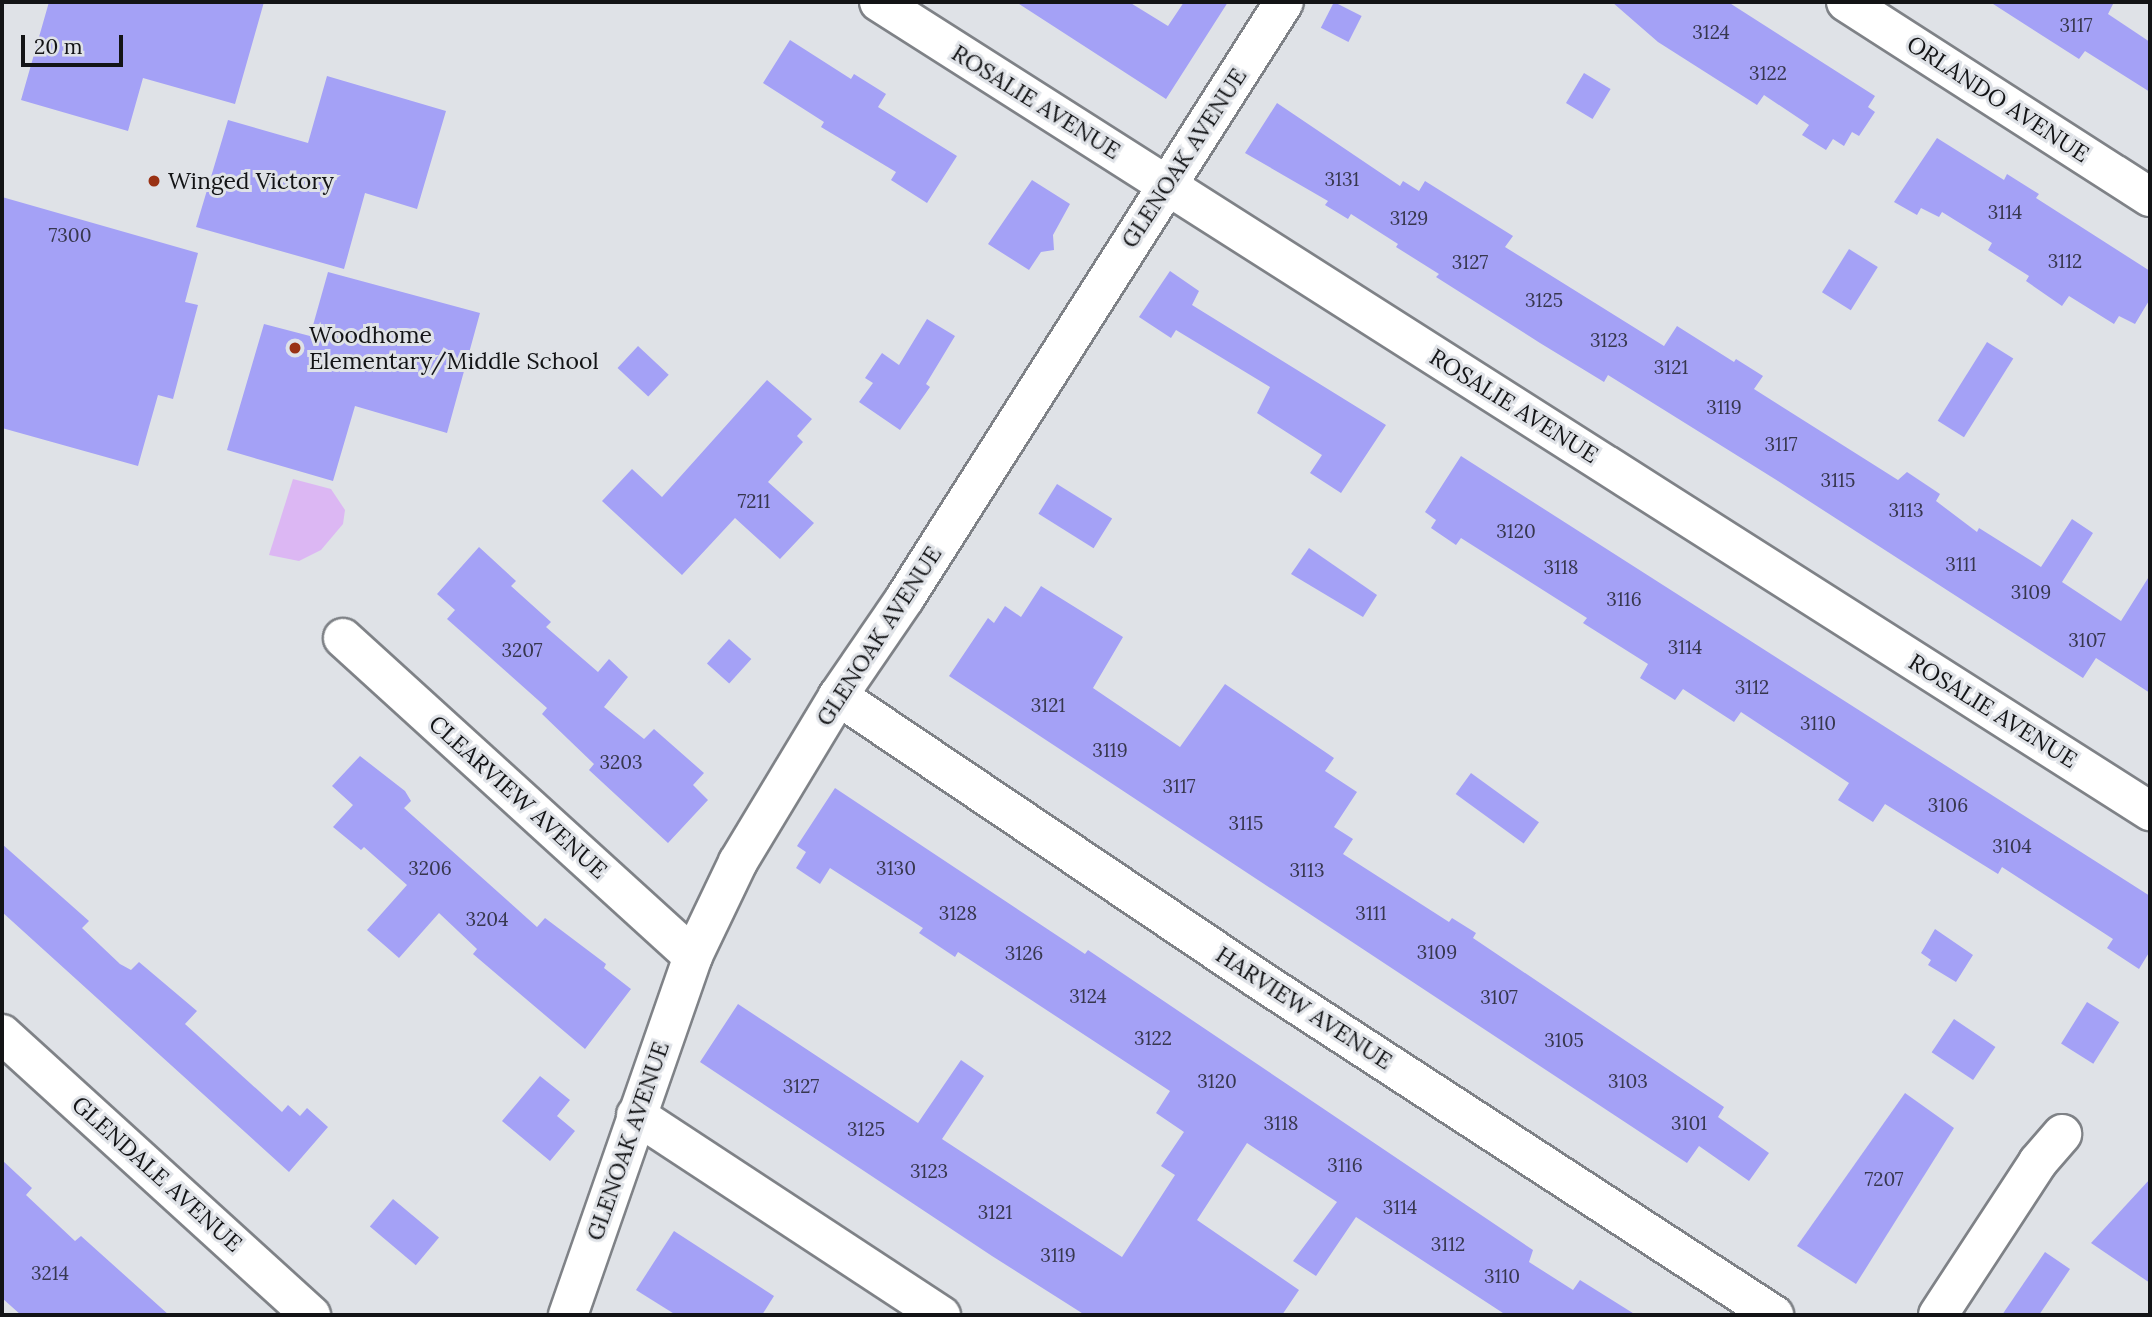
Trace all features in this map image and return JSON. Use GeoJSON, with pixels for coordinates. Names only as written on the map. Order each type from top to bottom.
{"type":"FeatureCollection","features":[{"type":"Feature","properties":{"kind":"street","name":"ROSALIE AVENUE"},"geometry":{"type":"LineString","coordinates":[[879,2],[2150,811]]}},
{"type":"Feature","properties":{"kind":"street","name":"GLENOAK AVENUE"},"geometry":{"type":"LineString","coordinates":[[568,1315],[693,956],[737,862],[838,696],[905,598],[1284,2]]}},
{"type":"Feature","properties":{"kind":"street","name":"ORLANDO AVENUE"},"geometry":{"type":"LineString","coordinates":[[1846,2],[2150,197]]}},
{"type":"Feature","properties":{"kind":"street","name":"CLEARVIEW AVENUE"},"geometry":{"type":"LineString","coordinates":[[343,638],[693,956]]}},
{"type":"Feature","properties":{"kind":"street","name":"HARVIEW AVENUE"},"geometry":{"type":"LineString","coordinates":[[838,696],[1269,986],[1774,1315]]}},
{"type":"Feature","properties":{"kind":"street","name":"GLENDALE AVENUE"},"geometry":{"type":"LineString","coordinates":[[2,1034],[311,1315]]}},
{"type":"Feature","properties":{"kind":"street"},"geometry":{"type":"LineString","coordinates":[[636,1115],[941,1315]]}},
{"type":"Feature","properties":{"kind":"street"},"geometry":{"type":"LineString","coordinates":[[1938,1315],[2038,1162],[2062,1134]]}},
{"type":"Feature","properties":{"kind":"shaded area"},"geometry":{"type":"Polygon","coordinates":[[[293,479],[331,489],[345,510],[343,524],[321,550],[299,561],[269,555],[293,479]]]}},
{"type":"Feature","properties":{"kind":"building"},"geometry":{"type":"Polygon","coordinates":[[[49,2],[264,2],[235,104],[143,78],[128,131],[21,100],[49,2]]]}},
{"type":"Feature","properties":{"kind":"building"},"geometry":{"type":"Polygon","coordinates":[[[1016,2],[1129,2],[1168,26],[1184,2],[1228,2],[1166,99],[1016,2]]]}},
{"type":"Feature","properties":{"kind":"building"},"geometry":{"type":"Polygon","coordinates":[[[1334,2],[1362,16],[1348,42],[1321,28],[1334,2]]]}},
{"type":"Feature","properties":{"kind":"building"},"geometry":{"type":"Polygon","coordinates":[[[1612,2],[1728,2],[1875,96],[1868,107],[1875,112],[1859,136],[1852,132],[1844,146],[1833,139],[1826,150],[1802,135],[1809,125],[1764,95],[1757,105],[1658,42],[1612,2]]]}},
{"type":"Feature","properties":{"kind":"building"},"geometry":{"type":"Polygon","coordinates":[[[1990,2],[2114,2],[2108,14],[2150,42],[2150,92],[2085,51],[2079,59],[1990,2]]]}},
{"type":"Feature","properties":{"kind":"building"},"geometry":{"type":"Polygon","coordinates":[[[790,40],[851,79],[854,74],[886,94],[878,107],[957,156],[927,203],[891,180],[896,172],[821,127],[824,122],[763,83],[790,40]]]}},
{"type":"Feature","properties":{"kind":"building"},"geometry":{"type":"Polygon","coordinates":[[[1584,73],[1611,89],[1593,119],[1566,103],[1584,73]]]}},
{"type":"Feature","properties":{"kind":"building"},"geometry":{"type":"Polygon","coordinates":[[[327,76],[446,111],[417,209],[365,193],[344,269],[196,227],[228,120],[308,143],[327,76]]]}},
{"type":"Feature","properties":{"kind":"building"},"geometry":{"type":"Polygon","coordinates":[[[1277,103],[1400,186],[1403,181],[1419,191],[1425,181],[1513,236],[1505,247],[1664,346],[1677,326],[1734,362],[1736,359],[1763,376],[1754,389],[1898,480],[1907,472],[1940,494],[1936,501],[1977,532],[1979,528],[2041,567],[2072,519],[2093,533],[2062,582],[2121,621],[2150,575],[2150,693],[2096,658],[2083,678],[1778,481],[1608,375],[1604,382],[1540,343],[1436,277],[1439,274],[1396,247],[1398,244],[1351,214],[1348,219],[1325,205],[1328,201],[1245,153],[1277,103]]]}},
{"type":"Feature","properties":{"kind":"building"},"geometry":{"type":"Polygon","coordinates":[[[1937,138],[2004,180],[2007,174],[2039,194],[2036,198],[2150,271],[2150,299],[2135,324],[2119,316],[2114,324],[2069,296],[2062,306],[2026,281],[2029,276],[1988,250],[1992,243],[1942,212],[1939,217],[1921,208],[1917,215],[1894,202],[1937,138]]]}},
{"type":"Feature","properties":{"kind":"building"},"geometry":{"type":"Polygon","coordinates":[[[1032,180],[1070,204],[1053,235],[1054,250],[1041,252],[1029,270],[988,244],[1032,180]]]}},
{"type":"Feature","properties":{"kind":"building"},"geometry":{"type":"Polygon","coordinates":[[[2,197],[198,253],[185,302],[198,305],[173,399],[158,395],[138,466],[2,428],[2,197]]]}},
{"type":"Feature","properties":{"kind":"building"},"geometry":{"type":"Polygon","coordinates":[[[1849,249],[1878,267],[1851,310],[1822,292],[1849,249]]]}},
{"type":"Feature","properties":{"kind":"building"},"geometry":{"type":"Polygon","coordinates":[[[1170,271],[1199,291],[1192,305],[1386,425],[1341,493],[1310,473],[1322,455],[1257,413],[1270,387],[1176,330],[1171,338],[1139,317],[1170,271]]]}},
{"type":"Feature","properties":{"kind":"building"},"geometry":{"type":"Polygon","coordinates":[[[328,272],[480,313],[447,433],[355,406],[333,481],[227,450],[264,324],[310,336],[328,272]]]}},
{"type":"Feature","properties":{"kind":"building"},"geometry":{"type":"Polygon","coordinates":[[[927,319],[955,336],[926,384],[930,387],[900,430],[859,402],[873,383],[865,378],[882,353],[899,365],[927,319]]]}},
{"type":"Feature","properties":{"kind":"building"},"geometry":{"type":"Polygon","coordinates":[[[1987,342],[2013,358],[1964,437],[1938,421],[1987,342]]]}},
{"type":"Feature","properties":{"kind":"building"},"geometry":{"type":"Polygon","coordinates":[[[638,346],[669,375],[648,397],[618,368],[638,346]]]}},
{"type":"Feature","properties":{"kind":"building"},"geometry":{"type":"Polygon","coordinates":[[[767,380],[812,419],[797,436],[803,442],[768,482],[814,523],[780,559],[735,518],[682,575],[602,501],[632,469],[662,497],[767,380]]]}},
{"type":"Feature","properties":{"kind":"building"},"geometry":{"type":"Polygon","coordinates":[[[1461,456],[2150,896],[2150,951],[2139,969],[2107,948],[2113,939],[2002,867],[1998,874],[1885,804],[1873,822],[1838,800],[1849,783],[1741,712],[1734,722],[1683,689],[1675,700],[1640,678],[1648,664],[1583,623],[1587,618],[1461,538],[1456,545],[1431,528],[1436,520],[1425,512],[1461,456]]]}},
{"type":"Feature","properties":{"kind":"building"},"geometry":{"type":"Polygon","coordinates":[[[1057,484],[1112,518],[1094,548],[1038,514],[1057,484]]]}},
{"type":"Feature","properties":{"kind":"building"},"geometry":{"type":"Polygon","coordinates":[[[479,547],[516,581],[511,586],[551,622],[546,627],[598,672],[609,659],[628,677],[604,707],[644,739],[654,729],[704,773],[693,785],[708,800],[668,843],[589,770],[594,764],[542,714],[547,708],[447,619],[455,610],[437,594],[479,547]]]}},
{"type":"Feature","properties":{"kind":"building"},"geometry":{"type":"Polygon","coordinates":[[[1309,548],[1377,595],[1363,617],[1291,574],[1309,548]]]}},
{"type":"Feature","properties":{"kind":"building"},"geometry":{"type":"Polygon","coordinates":[[[1041,586],[1123,637],[1093,688],[1180,747],[1225,684],[1334,758],[1325,771],[1357,792],[1334,827],[1353,839],[1343,854],[1449,922],[1452,918],[1476,933],[1473,938],[1724,1107],[1718,1117],[1769,1153],[1749,1181],[1699,1146],[1687,1163],[949,676],[988,618],[994,623],[1005,606],[1021,617],[1041,586]]]}},
{"type":"Feature","properties":{"kind":"building"},"geometry":{"type":"Polygon","coordinates":[[[729,639],[751,659],[729,684],[707,664],[729,639]]]}},
{"type":"Feature","properties":{"kind":"building"},"geometry":{"type":"Polygon","coordinates":[[[360,756],[405,791],[411,801],[404,808],[537,927],[545,918],[606,964],[604,968],[631,989],[585,1049],[473,954],[477,949],[439,913],[399,958],[367,930],[407,885],[364,847],[361,850],[333,827],[353,805],[332,786],[360,756]]]}},
{"type":"Feature","properties":{"kind":"building"},"geometry":{"type":"Polygon","coordinates":[[[1471,773],[1539,822],[1524,843],[1456,794],[1471,773]]]}},
{"type":"Feature","properties":{"kind":"building"},"geometry":{"type":"Polygon","coordinates":[[[835,788],[1085,954],[1088,950],[1533,1250],[1529,1262],[1573,1290],[1580,1280],[1636,1315],[1506,1315],[1356,1217],[1316,1276],[1293,1261],[1337,1202],[1247,1143],[1197,1220],[1299,1290],[1282,1315],[1085,1315],[992,1256],[700,1062],[738,1004],[918,1123],[961,1060],[984,1076],[942,1139],[1122,1257],[1175,1175],[1161,1166],[1184,1132],[1156,1113],[1170,1091],[958,952],[955,957],[919,933],[923,928],[830,868],[820,884],[796,868],[806,852],[797,846],[835,788]]]}},
{"type":"Feature","properties":{"kind":"building"},"geometry":{"type":"Polygon","coordinates":[[[2,844],[89,921],[82,928],[120,964],[131,970],[139,962],[197,1011],[185,1024],[282,1112],[288,1105],[300,1116],[307,1108],[328,1127],[289,1172],[2,912],[2,844]]]}},
{"type":"Feature","properties":{"kind":"building"},"geometry":{"type":"Polygon","coordinates":[[[1935,929],[1973,955],[1956,982],[1928,965],[1931,960],[1921,953],[1935,929]]]}},
{"type":"Feature","properties":{"kind":"building"},"geometry":{"type":"Polygon","coordinates":[[[2087,1002],[2119,1022],[2093,1064],[2061,1044],[2087,1002]]]}},
{"type":"Feature","properties":{"kind":"building"},"geometry":{"type":"Polygon","coordinates":[[[1954,1019],[1995,1047],[1973,1080],[1932,1052],[1954,1019]]]}},
{"type":"Feature","properties":{"kind":"building"},"geometry":{"type":"Polygon","coordinates":[[[540,1076],[570,1100],[557,1116],[575,1131],[550,1161],[502,1121],[540,1076]]]}},
{"type":"Feature","properties":{"kind":"building"},"geometry":{"type":"Polygon","coordinates":[[[1905,1093],[1954,1128],[1856,1284],[1797,1246],[1905,1093]]]}},
{"type":"Feature","properties":{"kind":"building"},"geometry":{"type":"Polygon","coordinates":[[[2,1160],[32,1188],[26,1195],[75,1241],[81,1236],[169,1315],[21,1315],[2,1298],[2,1160]]]}},
{"type":"Feature","properties":{"kind":"building"},"geometry":{"type":"Polygon","coordinates":[[[2150,1179],[2150,1283],[2091,1243],[2150,1179]]]}},
{"type":"Feature","properties":{"kind":"building"},"geometry":{"type":"Polygon","coordinates":[[[393,1199],[439,1238],[416,1265],[370,1227],[393,1199]]]}},
{"type":"Feature","properties":{"kind":"building"},"geometry":{"type":"Polygon","coordinates":[[[674,1231],[774,1296],[762,1315],[676,1315],[636,1290],[674,1231]]]}},
{"type":"Feature","properties":{"kind":"building"},"geometry":{"type":"Polygon","coordinates":[[[2045,1252],[2070,1269],[2039,1315],[2002,1315],[2045,1252]]]}},
{"type":"Feature","properties":{"kind":"place","name":"Winged Victory"},"geometry":{"type":"Point","coordinates":[154,181]}},
{"type":"Feature","properties":{"kind":"place","name":"Woodhome Elementary/Middle School"},"geometry":{"type":"Point","coordinates":[295,348]}}]}
